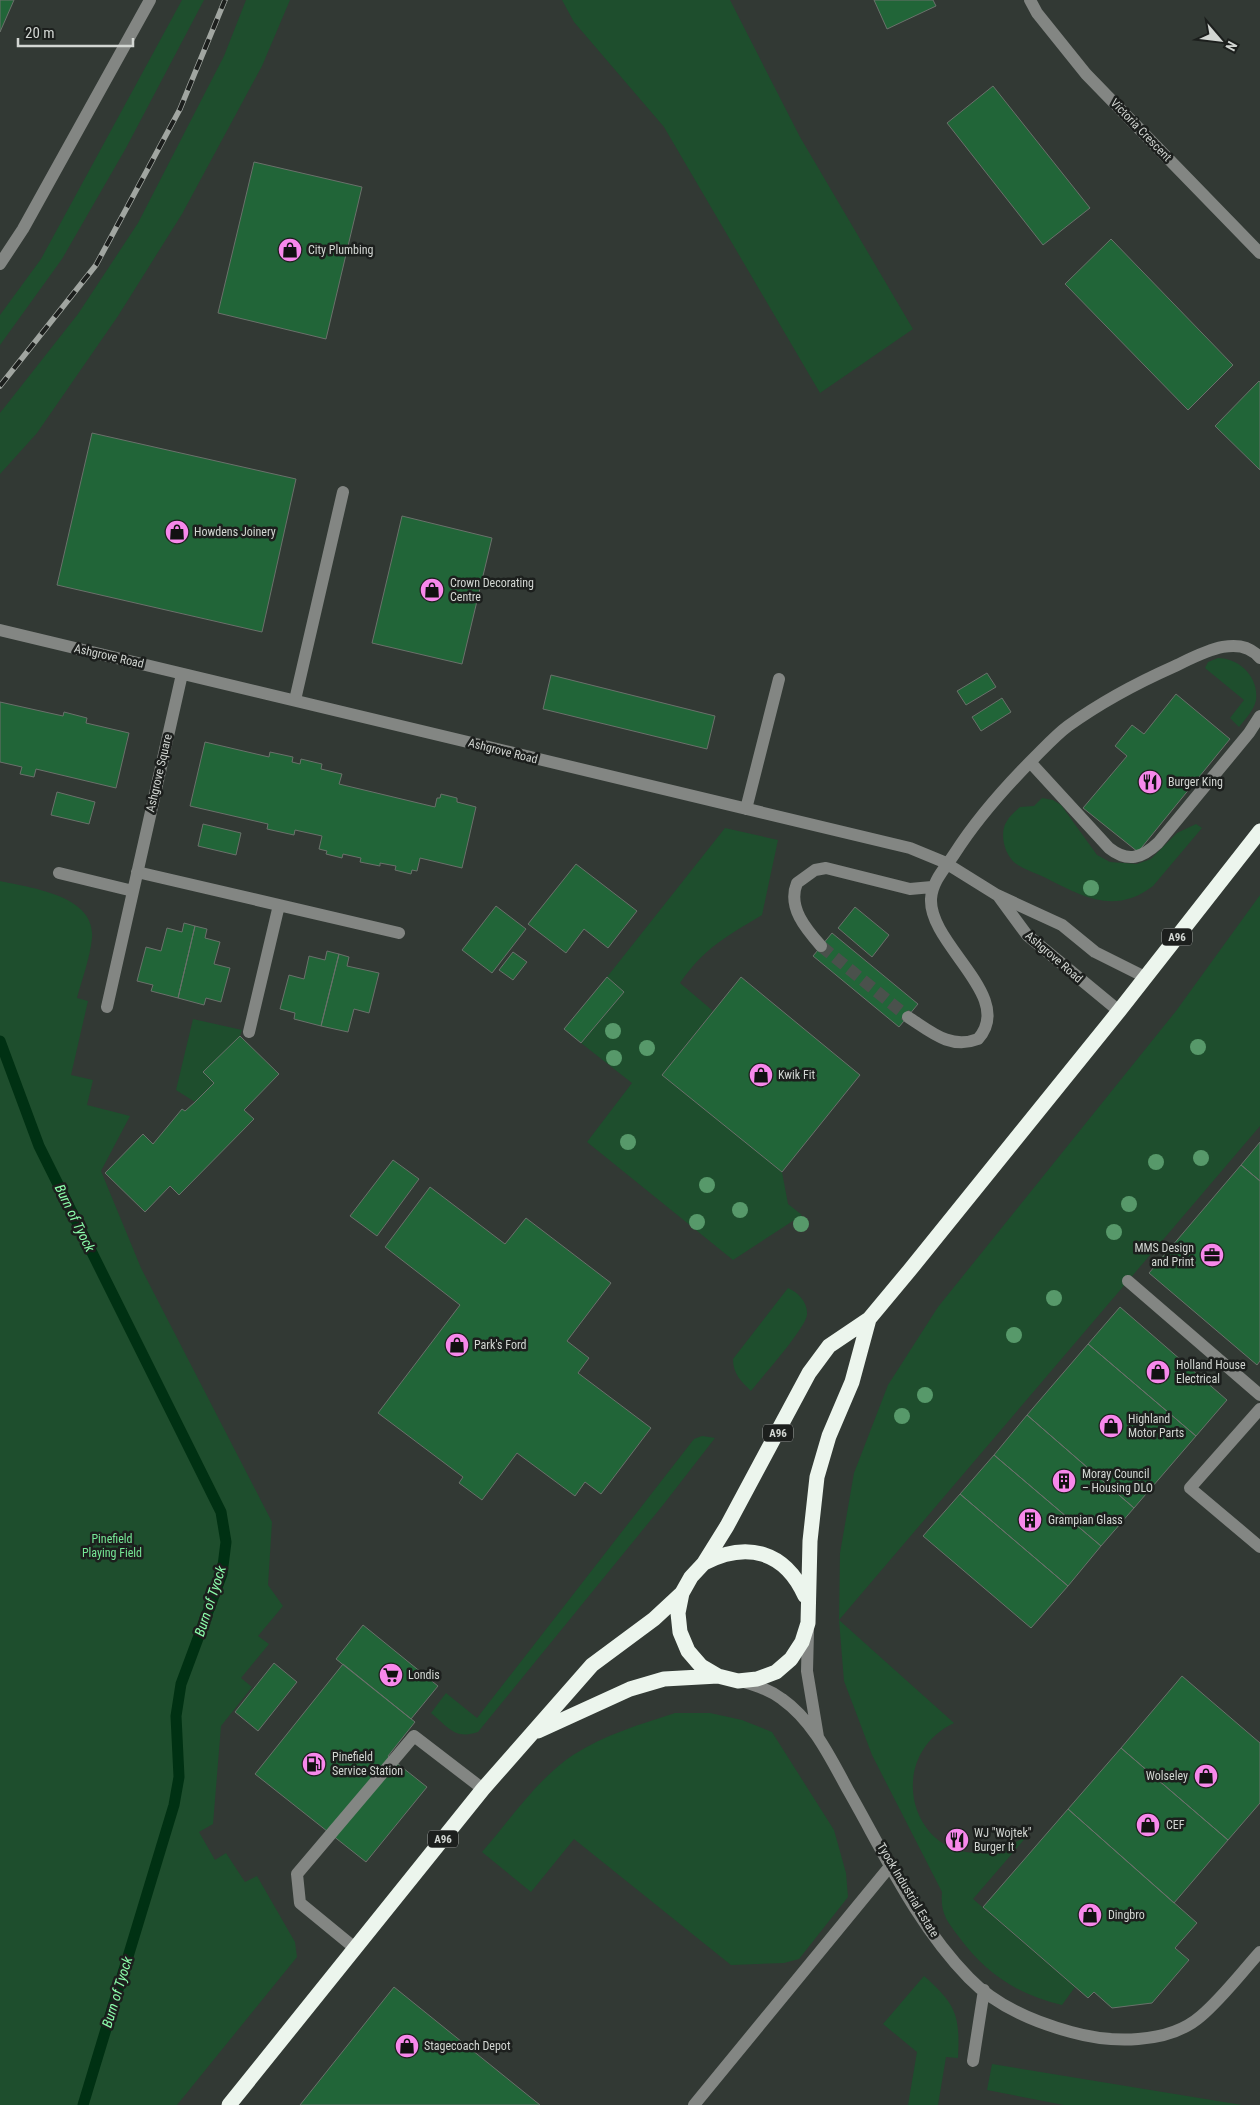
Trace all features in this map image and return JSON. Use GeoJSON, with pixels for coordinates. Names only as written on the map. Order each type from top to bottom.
{"type":"FeatureCollection","features":[{"type":"Feature","properties":{"kind":"highway","name":"A96"},"geometry":{"type":"LineString","coordinates":[[229,2105],[356,1949],[482,1789],[592,1665],[654,1619],[682,1593],[691,1577],[704,1563],[747,1491],[809,1373],[829,1346],[869,1319],[1119,1011],[1260,831]]}},
{"type":"Feature","properties":{"kind":"highway","name":"A96"},"geometry":{"type":"LineString","coordinates":[[682,1593],[678,1613],[680,1632],[688,1651],[701,1666],[718,1676],[738,1681],[758,1679],[776,1672],[791,1659],[802,1642],[808,1622],[807,1600],[810,1541],[818,1478],[829,1436],[852,1382],[869,1319]]}},
{"type":"Feature","properties":{"kind":"highway","name":"A96"},"geometry":{"type":"LineString","coordinates":[[704,1563],[723,1554],[744,1551],[765,1554],[784,1564],[798,1580],[807,1600]]}},
{"type":"Feature","properties":{"kind":"highway","name":"A96"},"geometry":{"type":"LineString","coordinates":[[534,1732],[630,1689],[664,1679],[718,1676]]}},
{"type":"Feature","properties":{"kind":"street"},"geometry":{"type":"LineString","coordinates":[[0,264],[18,238],[150,0]]}},
{"type":"Feature","properties":{"kind":"street","name":"Victoria Crescent"},"geometry":{"type":"LineString","coordinates":[[1030,0],[1037,14],[1086,74],[1260,253]]}},
{"type":"Feature","properties":{"kind":"street"},"geometry":{"type":"LineString","coordinates":[[295,700],[343,492]]}},
{"type":"Feature","properties":{"kind":"street","name":"Ashgrove Road"},"geometry":{"type":"LineString","coordinates":[[0,630],[910,848],[947,865],[997,895],[1062,926],[1095,952],[1145,977]]}},
{"type":"Feature","properties":{"kind":"street"},"geometry":{"type":"LineString","coordinates":[[908,1016],[940,1038],[958,1043],[978,1039],[988,1025],[989,1015],[979,988],[949,944],[934,915],[931,902],[932,888],[983,812],[1030,762],[1068,726],[1109,701],[1197,656],[1231,646],[1251,650],[1260,658]]}},
{"type":"Feature","properties":{"kind":"street","name":"Ashgrove Square"},"geometry":{"type":"LineString","coordinates":[[107,1007],[182,674]]}},
{"type":"Feature","properties":{"kind":"street"},"geometry":{"type":"LineString","coordinates":[[746,809],[779,679]]}},
{"type":"Feature","properties":{"kind":"street"},"geometry":{"type":"LineString","coordinates":[[1030,762],[1109,848],[1117,855],[1132,859],[1147,853],[1158,843],[1249,734],[1260,716]]}},
{"type":"Feature","properties":{"kind":"street"},"geometry":{"type":"LineString","coordinates":[[821,946],[800,917],[794,895],[797,883],[815,870],[826,868],[910,889],[932,888]]}},
{"type":"Feature","properties":{"kind":"street"},"geometry":{"type":"LineString","coordinates":[[137,872],[399,933]]}},
{"type":"Feature","properties":{"kind":"street"},"geometry":{"type":"LineString","coordinates":[[60,873],[133,891]]}},
{"type":"Feature","properties":{"kind":"street","name":"Ashgrove Road"},"geometry":{"type":"LineString","coordinates":[[997,895],[1027,935],[1119,1011]]}},
{"type":"Feature","properties":{"kind":"street"},"geometry":{"type":"LineString","coordinates":[[249,1032],[278,905]]}},
{"type":"Feature","properties":{"kind":"street"},"geometry":{"type":"LineString","coordinates":[[1128,1281],[1260,1395]]}},
{"type":"Feature","properties":{"kind":"street"},"geometry":{"type":"LineString","coordinates":[[1260,1409],[1190,1488],[1260,1547]]}},
{"type":"Feature","properties":{"kind":"street","name":"Tyock Industrial Estate"},"geometry":{"type":"LineString","coordinates":[[808,1622],[807,1671],[818,1737]]}},
{"type":"Feature","properties":{"kind":"street","name":"Tyock Industrial Estate"},"geometry":{"type":"LineString","coordinates":[[738,1681],[760,1686],[782,1699],[818,1737],[932,1933],[969,1978],[1001,2004],[1045,2025],[1089,2037],[1138,2039],[1177,2031],[1200,2017],[1260,1952]]}},
{"type":"Feature","properties":{"kind":"street"},"geometry":{"type":"LineString","coordinates":[[356,1949],[300,1903],[297,1874],[414,1736],[482,1789]]}},
{"type":"Feature","properties":{"kind":"street"},"geometry":{"type":"LineString","coordinates":[[694,2105],[891,1864]]}},
{"type":"Feature","properties":{"kind":"street"},"geometry":{"type":"LineString","coordinates":[[973,2061],[984,1990]]}},
{"type":"Feature","properties":{"kind":"green space"},"geometry":{"type":"Polygon","coordinates":[[[182,0],[204,0],[126,148],[62,259],[0,345],[0,315],[41,259],[182,0]]]}},
{"type":"Feature","properties":{"kind":"green space"},"geometry":{"type":"Polygon","coordinates":[[[246,0],[290,0],[262,66],[182,214],[118,316],[37,433],[0,474],[0,413],[78,314],[138,223],[224,56],[246,0]]]}},
{"type":"Feature","properties":{"kind":"green space"},"geometry":{"type":"Polygon","coordinates":[[[562,0],[730,0],[800,137],[913,329],[820,393],[664,127],[574,22],[562,0]]]}},
{"type":"Feature","properties":{"kind":"green space"},"geometry":{"type":"Polygon","coordinates":[[[1218,658],[1233,661],[1240,665],[1246,670],[1254,684],[1256,692],[1255,704],[1239,727],[1230,718],[1244,700],[1205,668],[1208,662],[1218,658]]]}},
{"type":"Feature","properties":{"kind":"green space"},"geometry":{"type":"Polygon","coordinates":[[[1042,798],[1053,800],[1061,805],[1097,855],[1110,862],[1137,864],[1151,859],[1177,833],[1196,824],[1202,828],[1153,886],[1139,895],[1125,900],[1099,900],[1086,897],[1022,867],[1015,863],[1008,854],[1004,843],[1003,831],[1008,819],[1020,807],[1034,806],[1042,798]]]}},
{"type":"Feature","properties":{"kind":"green space"},"geometry":{"type":"Polygon","coordinates":[[[725,828],[778,840],[762,915],[707,951],[680,983],[713,1011],[662,1075],[782,1172],[788,1204],[802,1215],[733,1260],[587,1142],[632,1083],[581,1043],[623,992],[607,977],[725,828]]]}},
{"type":"Feature","properties":{"kind":"green space","name":"Pinefield Playing Field"},"geometry":{"type":"Polygon","coordinates":[[[0,881],[59,896],[73,903],[84,912],[90,923],[91,946],[77,998],[88,1001],[71,1075],[93,1080],[87,1105],[130,1116],[101,1171],[141,1268],[272,1522],[268,1585],[283,1606],[258,1636],[269,1644],[241,1678],[252,1687],[221,1726],[213,1824],[199,1832],[215,1860],[226,1853],[245,1882],[257,1876],[295,1942],[297,1957],[177,2105],[0,2105],[0,881]]]}},
{"type":"Feature","properties":{"kind":"green space"},"geometry":{"type":"Polygon","coordinates":[[[1260,895],[1260,1126],[839,1620],[840,1553],[854,1473],[888,1385],[938,1307],[1176,1011],[1260,895]]]}},
{"type":"Feature","properties":{"kind":"green space"},"geometry":{"type":"Polygon","coordinates":[[[193,1019],[242,1030],[240,1036],[204,1072],[214,1083],[195,1102],[176,1090],[193,1019]]]}},
{"type":"Feature","properties":{"kind":"green space"},"geometry":{"type":"Polygon","coordinates":[[[788,1288],[802,1299],[806,1306],[807,1315],[791,1342],[751,1391],[736,1373],[733,1359],[788,1288]]]}},
{"type":"Feature","properties":{"kind":"green space"},"geometry":{"type":"Polygon","coordinates":[[[702,1436],[715,1438],[663,1505],[478,1732],[463,1734],[452,1731],[431,1713],[446,1693],[477,1718],[694,1439],[702,1436]]]}},
{"type":"Feature","properties":{"kind":"green space"},"geometry":{"type":"Polygon","coordinates":[[[839,1620],[954,1723],[932,1739],[918,1759],[913,1782],[915,1805],[925,1826],[941,1842],[963,1852],[995,1851],[1028,1835],[973,1899],[1075,1987],[1062,2005],[1046,2001],[1017,1989],[991,1972],[969,1950],[948,1921],[943,1911],[942,1892],[872,1755],[844,1681],[839,1620]]]}},
{"type":"Feature","properties":{"kind":"green space"},"geometry":{"type":"Polygon","coordinates":[[[675,1713],[710,1713],[742,1720],[772,1732],[834,1830],[846,1873],[848,1897],[799,1959],[784,1963],[731,1965],[574,1839],[531,1892],[482,1852],[524,1800],[573,1755],[610,1736],[675,1713]]]}},
{"type":"Feature","properties":{"kind":"green space"},"geometry":{"type":"Polygon","coordinates":[[[924,1976],[944,1995],[954,2012],[958,2032],[958,2058],[946,2057],[938,2105],[908,2105],[917,2052],[883,2024],[924,1976]]]}},
{"type":"Feature","properties":{"kind":"green space"},"geometry":{"type":"Polygon","coordinates":[[[992,2064],[1242,2105],[1064,2105],[987,2090],[992,2064]]]}},
{"type":"Feature","properties":{"kind":"building"},"geometry":{"type":"Polygon","coordinates":[[[0,0],[14,0],[0,32],[0,0]]]}},
{"type":"Feature","properties":{"kind":"building"},"geometry":{"type":"Polygon","coordinates":[[[874,0],[933,0],[936,6],[887,29],[874,0]]]}},
{"type":"Feature","properties":{"kind":"building"},"geometry":{"type":"Polygon","coordinates":[[[993,86],[1090,208],[1043,245],[947,123],[993,86]]]}},
{"type":"Feature","properties":{"kind":"building","name":"City Plumbing"},"geometry":{"type":"Polygon","coordinates":[[[254,162],[362,187],[326,339],[218,313],[254,162]]]}},
{"type":"Feature","properties":{"kind":"building"},"geometry":{"type":"Polygon","coordinates":[[[1111,239],[1233,365],[1188,410],[1065,284],[1111,239]]]}},
{"type":"Feature","properties":{"kind":"building"},"geometry":{"type":"Polygon","coordinates":[[[1260,382],[1260,470],[1215,426],[1260,382]]]}},
{"type":"Feature","properties":{"kind":"building","name":"Howdens Joinery"},"geometry":{"type":"Polygon","coordinates":[[[92,433],[296,479],[262,632],[57,585],[92,433]]]}},
{"type":"Feature","properties":{"kind":"building","name":"Crown Decorating Centre"},"geometry":{"type":"Polygon","coordinates":[[[402,516],[492,538],[462,664],[372,643],[402,516]]]}},
{"type":"Feature","properties":{"kind":"building"},"geometry":{"type":"Polygon","coordinates":[[[987,673],[996,687],[966,705],[957,691],[987,673]]]}},
{"type":"Feature","properties":{"kind":"building"},"geometry":{"type":"Polygon","coordinates":[[[551,675],[715,716],[707,749],[543,709],[551,675]]]}},
{"type":"Feature","properties":{"kind":"building","name":"Burger King"},"geometry":{"type":"Polygon","coordinates":[[[1176,694],[1230,739],[1138,852],[1083,808],[1127,756],[1115,746],[1132,725],[1144,734],[1176,694]]]}},
{"type":"Feature","properties":{"kind":"building"},"geometry":{"type":"Polygon","coordinates":[[[1002,698],[1011,712],[981,731],[972,717],[1002,698]]]}},
{"type":"Feature","properties":{"kind":"building"},"geometry":{"type":"Polygon","coordinates":[[[0,702],[63,716],[64,712],[87,718],[86,723],[129,733],[116,788],[36,769],[34,777],[20,774],[22,767],[0,762],[0,702]]]}},
{"type":"Feature","properties":{"kind":"building"},"geometry":{"type":"Polygon","coordinates":[[[205,742],[269,757],[270,752],[293,757],[292,762],[300,764],[301,759],[322,764],[321,769],[342,774],[339,784],[435,807],[437,798],[440,798],[441,794],[457,798],[457,802],[476,807],[462,868],[420,858],[417,871],[412,870],[411,874],[395,870],[396,866],[380,863],[380,866],[360,862],[361,858],[343,854],[342,858],[326,854],[327,851],[319,849],[322,836],[295,830],[294,835],[267,829],[268,824],[190,806],[205,742]]]}},
{"type":"Feature","properties":{"kind":"building"},"geometry":{"type":"Polygon","coordinates":[[[57,792],[95,802],[89,824],[51,815],[57,792]]]}},
{"type":"Feature","properties":{"kind":"building"},"geometry":{"type":"Polygon","coordinates":[[[203,824],[241,833],[236,855],[198,846],[203,824]]]}},
{"type":"Feature","properties":{"kind":"building"},"geometry":{"type":"Polygon","coordinates":[[[576,864],[637,911],[608,948],[584,929],[566,953],[528,924],[576,864]]]}},
{"type":"Feature","properties":{"kind":"building"},"geometry":{"type":"Polygon","coordinates":[[[496,906],[526,929],[492,973],[462,950],[496,906]]]}},
{"type":"Feature","properties":{"kind":"building"},"geometry":{"type":"Polygon","coordinates":[[[855,907],[889,935],[872,957],[838,928],[855,907]]]}},
{"type":"Feature","properties":{"kind":"building"},"geometry":{"type":"Polygon","coordinates":[[[184,923],[195,926],[178,998],[151,991],[153,985],[137,981],[146,947],[161,951],[167,928],[182,932],[184,923]]]}},
{"type":"Feature","properties":{"kind":"building"},"geometry":{"type":"Polygon","coordinates":[[[195,926],[207,929],[205,938],[220,942],[214,964],[230,968],[221,1002],[206,998],[204,1005],[178,998],[195,926]]]}},
{"type":"Feature","properties":{"kind":"building"},"geometry":{"type":"Polygon","coordinates":[[[832,933],[918,1004],[899,1027],[813,956],[832,933]]]}},
{"type":"Feature","properties":{"kind":"building"},"geometry":{"type":"Polygon","coordinates":[[[327,951],[339,954],[321,1026],[294,1019],[295,1013],[280,1009],[289,975],[304,979],[309,956],[325,960],[327,951]]]}},
{"type":"Feature","properties":{"kind":"building"},"geometry":{"type":"Polygon","coordinates":[[[513,952],[527,962],[513,980],[499,970],[513,952]]]}},
{"type":"Feature","properties":{"kind":"building"},"geometry":{"type":"Polygon","coordinates":[[[339,954],[349,957],[347,966],[379,973],[369,1013],[354,1009],[348,1032],[321,1026],[339,954]]]}},
{"type":"Feature","properties":{"kind":"building"},"geometry":{"type":"Polygon","coordinates":[[[607,977],[624,992],[581,1043],[564,1029],[607,977]]]}},
{"type":"Feature","properties":{"kind":"building","name":"Kwik Fit"},"geometry":{"type":"Polygon","coordinates":[[[741,977],[860,1075],[782,1172],[662,1075],[741,977]]]}},
{"type":"Feature","properties":{"kind":"building"},"geometry":{"type":"Polygon","coordinates":[[[240,1036],[279,1074],[244,1110],[254,1119],[179,1195],[170,1186],[145,1212],[105,1173],[143,1134],[153,1144],[182,1109],[185,1111],[214,1083],[203,1072],[240,1036]]]}},
{"type":"Feature","properties":{"kind":"building"},"geometry":{"type":"Polygon","coordinates":[[[1260,1142],[1260,1181],[1241,1165],[1260,1142]]]}},
{"type":"Feature","properties":{"kind":"building"},"geometry":{"type":"Polygon","coordinates":[[[393,1160],[419,1179],[377,1236],[350,1216],[393,1160]]]}},
{"type":"Feature","properties":{"kind":"building","name":"MMS Design and Print"},"geometry":{"type":"Polygon","coordinates":[[[1241,1165],[1260,1181],[1260,1361],[1257,1365],[1149,1273],[1241,1165]]]}},
{"type":"Feature","properties":{"kind":"building"},"geometry":{"type":"Polygon","coordinates":[[[430,1187],[505,1244],[526,1218],[611,1283],[567,1341],[589,1358],[578,1373],[651,1428],[601,1494],[585,1482],[575,1496],[517,1453],[482,1500],[459,1483],[463,1477],[378,1413],[460,1305],[385,1247],[430,1187]]]}},
{"type":"Feature","properties":{"kind":"building","name":"Holland House Electrical"},"geometry":{"type":"Polygon","coordinates":[[[1120,1307],[1227,1400],[1196,1436],[1088,1344],[1120,1307]]]}},
{"type":"Feature","properties":{"kind":"building","name":"Highland Motor Parts"},"geometry":{"type":"Polygon","coordinates":[[[1088,1344],[1196,1436],[1134,1508],[1027,1415],[1088,1344]]]}},
{"type":"Feature","properties":{"kind":"building","name":"Moray Council – Housing DLO"},"geometry":{"type":"Polygon","coordinates":[[[1027,1415],[1134,1508],[1101,1546],[994,1455],[1027,1415]]]}},
{"type":"Feature","properties":{"kind":"building","name":"Grampian Glass"},"geometry":{"type":"Polygon","coordinates":[[[994,1455],[1101,1546],[1068,1586],[960,1494],[994,1455]]]}},
{"type":"Feature","properties":{"kind":"building"},"geometry":{"type":"Polygon","coordinates":[[[960,1494],[1068,1586],[1031,1628],[923,1536],[960,1494]]]}},
{"type":"Feature","properties":{"kind":"building","name":"Londis"},"geometry":{"type":"Polygon","coordinates":[[[363,1625],[438,1686],[411,1719],[336,1659],[363,1625]]]}},
{"type":"Feature","properties":{"kind":"building"},"geometry":{"type":"Polygon","coordinates":[[[274,1663],[297,1682],[258,1731],[235,1712],[274,1663]]]}},
{"type":"Feature","properties":{"kind":"building"},"geometry":{"type":"Polygon","coordinates":[[[343,1664],[415,1722],[388,1756],[427,1787],[366,1862],[255,1774],[343,1664]]]}},
{"type":"Feature","properties":{"kind":"building","name":"Wolseley"},"geometry":{"type":"Polygon","coordinates":[[[1182,1676],[1260,1743],[1260,1803],[1228,1840],[1121,1748],[1182,1676]]]}},
{"type":"Feature","properties":{"kind":"building","name":"CEF"},"geometry":{"type":"Polygon","coordinates":[[[1121,1748],[1228,1840],[1174,1903],[1068,1809],[1121,1748]]]}},
{"type":"Feature","properties":{"kind":"building","name":"Dingbro"},"geometry":{"type":"Polygon","coordinates":[[[1068,1809],[1197,1923],[1175,1948],[1189,1960],[1152,2003],[1112,2008],[1094,1992],[1088,1998],[983,1907],[1068,1809]]]}},
{"type":"Feature","properties":{"kind":"building","name":"Stagecoach Depot"},"geometry":{"type":"Polygon","coordinates":[[[394,1987],[540,2105],[300,2105],[394,1987]]]}},
{"type":"Feature","properties":{"kind":"waterway","name":"Burn of Tyock"},"geometry":{"type":"LineString","coordinates":[[0,1041],[39,1146],[221,1512],[226,1542],[222,1574],[181,1684],[176,1716],[179,1777],[174,1805],[83,2105]]}},
{"type":"Feature","properties":{"kind":"tunnel"},"geometry":{"type":"LineString","coordinates":[[821,946],[908,1017]]}},
{"type":"Feature","properties":{"kind":"railway"},"geometry":{"type":"LineString","coordinates":[[0,386],[96,265],[180,109],[225,0]]}},
{"type":"Feature","properties":{"kind":"place","name":"City Plumbing"},"geometry":{"type":"Point","coordinates":[290,250]}},
{"type":"Feature","properties":{"kind":"place","name":"Howdens Joinery"},"geometry":{"type":"Point","coordinates":[177,532]}},
{"type":"Feature","properties":{"kind":"place","name":"Crown Decorating Centre"},"geometry":{"type":"Point","coordinates":[432,590]}},
{"type":"Feature","properties":{"kind":"place","name":"Burger King"},"geometry":{"type":"Point","coordinates":[1150,782]}},
{"type":"Feature","properties":{"kind":"place","name":"Kwik Fit"},"geometry":{"type":"Point","coordinates":[761,1075]}},
{"type":"Feature","properties":{"kind":"place","name":"MMS Design and Print"},"geometry":{"type":"Point","coordinates":[1212,1255]}},
{"type":"Feature","properties":{"kind":"place","name":"Park's Ford"},"geometry":{"type":"Point","coordinates":[457,1345]}},
{"type":"Feature","properties":{"kind":"place","name":"Holland House Electrical"},"geometry":{"type":"Point","coordinates":[1158,1372]}},
{"type":"Feature","properties":{"kind":"place","name":"Highland Motor Parts"},"geometry":{"type":"Point","coordinates":[1111,1426]}},
{"type":"Feature","properties":{"kind":"place","name":"Moray Council – Housing DLO"},"geometry":{"type":"Point","coordinates":[1064,1481]}},
{"type":"Feature","properties":{"kind":"place","name":"Grampian Glass"},"geometry":{"type":"Point","coordinates":[1030,1520]}},
{"type":"Feature","properties":{"kind":"place","name":"Londis"},"geometry":{"type":"Point","coordinates":[391,1675]}},
{"type":"Feature","properties":{"kind":"place","name":"Pinefield Service Station"},"geometry":{"type":"Point","coordinates":[314,1764]}},
{"type":"Feature","properties":{"kind":"place","name":"Wolseley"},"geometry":{"type":"Point","coordinates":[1206,1776]}},
{"type":"Feature","properties":{"kind":"place","name":"CEF"},"geometry":{"type":"Point","coordinates":[1148,1825]}},
{"type":"Feature","properties":{"kind":"place","name":"WJ \"Wojtek\" Burger It"},"geometry":{"type":"Point","coordinates":[957,1840]}},
{"type":"Feature","properties":{"kind":"place","name":"Dingbro"},"geometry":{"type":"Point","coordinates":[1090,1915]}},
{"type":"Feature","properties":{"kind":"place","name":"Stagecoach Depot"},"geometry":{"type":"Point","coordinates":[407,2046]}}]}
